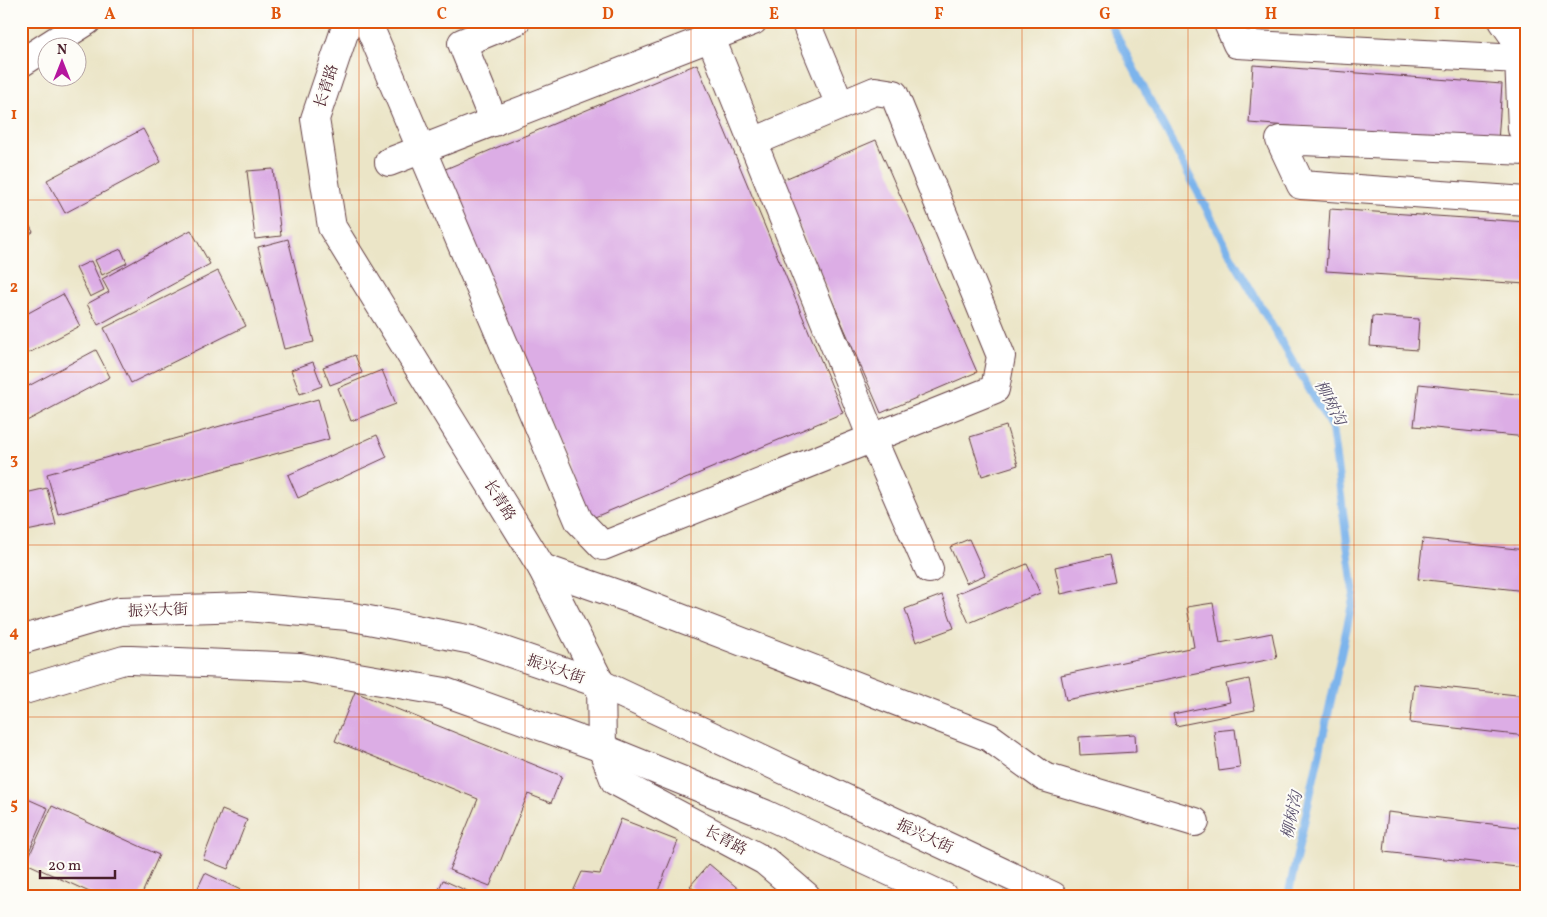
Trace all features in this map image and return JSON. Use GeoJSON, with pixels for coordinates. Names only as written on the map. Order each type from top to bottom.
{"type":"FeatureCollection","features":[{"type":"Feature","properties":{"kind":"street"},"geometry":{"type":"LineString","coordinates":[[21,62],[87,21]]}},
{"type":"Feature","properties":{"kind":"street","name":"长青路"},"geometry":{"type":"LineString","coordinates":[[348,21],[315,119],[332,227],[542,568],[601,684],[602,748],[615,780],[765,860],[806,896]]}},
{"type":"Feature","properties":{"kind":"street"},"geometry":{"type":"LineString","coordinates":[[367,21],[579,521],[603,546],[995,389],[1001,356],[894,94],[875,91],[753,142]]}},
{"type":"Feature","properties":{"kind":"street"},"geometry":{"type":"LineString","coordinates":[[494,122],[462,42],[516,21]]}},
{"type":"Feature","properties":{"kind":"street"},"geometry":{"type":"LineString","coordinates":[[389,162],[494,122],[707,29],[753,21]]}},
{"type":"Feature","properties":{"kind":"street"},"geometry":{"type":"LineString","coordinates":[[806,21],[840,105]]}},
{"type":"Feature","properties":{"kind":"street"},"geometry":{"type":"LineString","coordinates":[[1227,21],[1237,44],[1519,59]]}},
{"type":"Feature","properties":{"kind":"street"},"geometry":{"type":"LineString","coordinates":[[1503,21],[1517,41],[1522,129],[1526,135]]}},
{"type":"Feature","properties":{"kind":"street"},"geometry":{"type":"LineString","coordinates":[[707,29],[872,438],[929,569]]}},
{"type":"Feature","properties":{"kind":"street"},"geometry":{"type":"LineString","coordinates":[[1526,151],[1280,140],[1301,185],[1526,201]]}},
{"type":"Feature","properties":{"kind":"street"},"geometry":{"type":"LineString","coordinates":[[542,568],[634,600],[989,737],[1044,777],[1195,822]]}},
{"type":"Feature","properties":{"kind":"street","name":"振兴大街"},"geometry":{"type":"LineString","coordinates":[[21,640],[120,611],[246,607],[348,616],[472,640],[601,684],[1052,896]]}},
{"type":"Feature","properties":{"kind":"street"},"geometry":{"type":"LineString","coordinates":[[21,691],[124,660],[300,667],[445,692],[602,748],[765,814],[942,896]]}},
{"type":"Feature","properties":{"kind":"building"},"geometry":{"type":"Polygon","coordinates":[[[697,64],[843,413],[590,519],[443,170],[697,64]]]}},
{"type":"Feature","properties":{"kind":"building"},"geometry":{"type":"Polygon","coordinates":[[[1253,65],[1502,84],[1498,142],[1249,123],[1253,65]]]}},
{"type":"Feature","properties":{"kind":"building"},"geometry":{"type":"Polygon","coordinates":[[[143,129],[161,162],[65,213],[47,180],[143,129]]]}},
{"type":"Feature","properties":{"kind":"building"},"geometry":{"type":"Polygon","coordinates":[[[876,140],[977,372],[881,413],[780,181],[876,140]]]}},
{"type":"Feature","properties":{"kind":"building"},"geometry":{"type":"Polygon","coordinates":[[[273,169],[281,236],[255,239],[247,171],[273,169]]]}},
{"type":"Feature","properties":{"kind":"building"},"geometry":{"type":"Polygon","coordinates":[[[1330,209],[1526,222],[1526,284],[1326,271],[1330,209]]]}},
{"type":"Feature","properties":{"kind":"building"},"geometry":{"type":"Polygon","coordinates":[[[21,210],[33,232],[21,239],[21,210]]]}},
{"type":"Feature","properties":{"kind":"building"},"geometry":{"type":"Polygon","coordinates":[[[191,230],[210,264],[98,325],[87,304],[109,292],[102,279],[191,230]]]}},
{"type":"Feature","properties":{"kind":"building"},"geometry":{"type":"Polygon","coordinates":[[[288,239],[314,342],[284,349],[258,247],[288,239]]]}},
{"type":"Feature","properties":{"kind":"building"},"geometry":{"type":"Polygon","coordinates":[[[121,249],[127,263],[102,275],[95,260],[121,249]]]}},
{"type":"Feature","properties":{"kind":"building"},"geometry":{"type":"Polygon","coordinates":[[[91,261],[104,290],[90,297],[76,268],[91,261]]]}},
{"type":"Feature","properties":{"kind":"building"},"geometry":{"type":"Polygon","coordinates":[[[218,271],[246,326],[131,383],[104,328],[218,271]]]}},
{"type":"Feature","properties":{"kind":"building"},"geometry":{"type":"Polygon","coordinates":[[[63,294],[80,326],[21,357],[21,317],[63,294]]]}},
{"type":"Feature","properties":{"kind":"building"},"geometry":{"type":"Polygon","coordinates":[[[1372,316],[1419,319],[1417,350],[1370,346],[1372,316]]]}},
{"type":"Feature","properties":{"kind":"building"},"geometry":{"type":"Polygon","coordinates":[[[96,350],[110,377],[21,424],[21,390],[96,350]]]}},
{"type":"Feature","properties":{"kind":"building"},"geometry":{"type":"Polygon","coordinates":[[[355,355],[362,373],[330,385],[323,367],[355,355]]]}},
{"type":"Feature","properties":{"kind":"building"},"geometry":{"type":"Polygon","coordinates":[[[313,362],[322,386],[300,394],[291,370],[313,362]]]}},
{"type":"Feature","properties":{"kind":"building"},"geometry":{"type":"Polygon","coordinates":[[[382,370],[396,404],[351,421],[338,388],[382,370]]]}},
{"type":"Feature","properties":{"kind":"building"},"geometry":{"type":"Polygon","coordinates":[[[1419,384],[1526,395],[1526,437],[1414,426],[1419,384]]]}},
{"type":"Feature","properties":{"kind":"building"},"geometry":{"type":"Polygon","coordinates":[[[318,399],[329,439],[58,514],[47,474],[318,399]]]}},
{"type":"Feature","properties":{"kind":"building"},"geometry":{"type":"Polygon","coordinates":[[[1006,426],[1018,465],[982,476],[970,437],[1006,426]]]}},
{"type":"Feature","properties":{"kind":"building"},"geometry":{"type":"Polygon","coordinates":[[[377,435],[387,457],[298,498],[288,475],[377,435]]]}},
{"type":"Feature","properties":{"kind":"building"},"geometry":{"type":"Polygon","coordinates":[[[47,488],[56,525],[22,532],[21,494],[47,488]]]}},
{"type":"Feature","properties":{"kind":"building"},"geometry":{"type":"Polygon","coordinates":[[[969,539],[985,575],[966,583],[950,547],[969,539]]]}},
{"type":"Feature","properties":{"kind":"building"},"geometry":{"type":"Polygon","coordinates":[[[1423,539],[1526,550],[1526,591],[1418,579],[1423,539]]]}},
{"type":"Feature","properties":{"kind":"building"},"geometry":{"type":"Polygon","coordinates":[[[1109,555],[1115,582],[1061,594],[1055,567],[1109,555]]]}},
{"type":"Feature","properties":{"kind":"building"},"geometry":{"type":"Polygon","coordinates":[[[1027,564],[1040,593],[969,623],[956,594],[1027,564]]]}},
{"type":"Feature","properties":{"kind":"building"},"geometry":{"type":"Polygon","coordinates":[[[942,595],[954,628],[916,642],[905,609],[942,595]]]}},
{"type":"Feature","properties":{"kind":"building"},"geometry":{"type":"Polygon","coordinates":[[[1213,603],[1220,643],[1272,633],[1277,658],[1066,700],[1061,675],[1194,647],[1187,607],[1213,603]]]}},
{"type":"Feature","properties":{"kind":"building"},"geometry":{"type":"Polygon","coordinates":[[[1249,679],[1255,710],[1176,726],[1173,714],[1230,702],[1226,684],[1249,679]]]}},
{"type":"Feature","properties":{"kind":"building"},"geometry":{"type":"Polygon","coordinates":[[[1414,684],[1526,696],[1526,736],[1410,723],[1414,684]]]}},
{"type":"Feature","properties":{"kind":"building"},"geometry":{"type":"Polygon","coordinates":[[[355,692],[562,776],[551,803],[528,794],[490,886],[449,870],[478,799],[335,741],[355,692]]]}},
{"type":"Feature","properties":{"kind":"building"},"geometry":{"type":"Polygon","coordinates":[[[1235,729],[1240,768],[1219,771],[1214,731],[1235,729]]]}},
{"type":"Feature","properties":{"kind":"building"},"geometry":{"type":"Polygon","coordinates":[[[1135,734],[1136,752],[1080,755],[1079,737],[1135,734]]]}},
{"type":"Feature","properties":{"kind":"building"},"geometry":{"type":"Polygon","coordinates":[[[21,796],[48,808],[24,863],[21,862],[21,796]]]}},
{"type":"Feature","properties":{"kind":"building"},"geometry":{"type":"Polygon","coordinates":[[[52,806],[159,855],[141,896],[98,896],[26,863],[52,806]]]}},
{"type":"Feature","properties":{"kind":"building"},"geometry":{"type":"Polygon","coordinates":[[[222,810],[247,820],[228,869],[203,859],[222,810]]]}},
{"type":"Feature","properties":{"kind":"building"},"geometry":{"type":"Polygon","coordinates":[[[1388,812],[1526,828],[1526,868],[1384,852],[1388,812]]]}},
{"type":"Feature","properties":{"kind":"building"},"geometry":{"type":"Polygon","coordinates":[[[621,819],[678,841],[656,896],[571,896],[582,872],[600,874],[621,819]]]}},
{"type":"Feature","properties":{"kind":"building"},"geometry":{"type":"Polygon","coordinates":[[[709,864],[747,896],[702,896],[690,886],[709,864]]]}},
{"type":"Feature","properties":{"kind":"building"},"geometry":{"type":"Polygon","coordinates":[[[205,873],[253,896],[194,896],[205,873]]]}},
{"type":"Feature","properties":{"kind":"building"},"geometry":{"type":"Polygon","coordinates":[[[443,880],[478,896],[436,896],[443,880]]]}},
{"type":"Feature","properties":{"kind":"waterway","name":"柳树沟"},"geometry":{"type":"LineString","coordinates":[[1109,21],[1231,256],[1332,428],[1354,595],[1288,896]]}}]}
